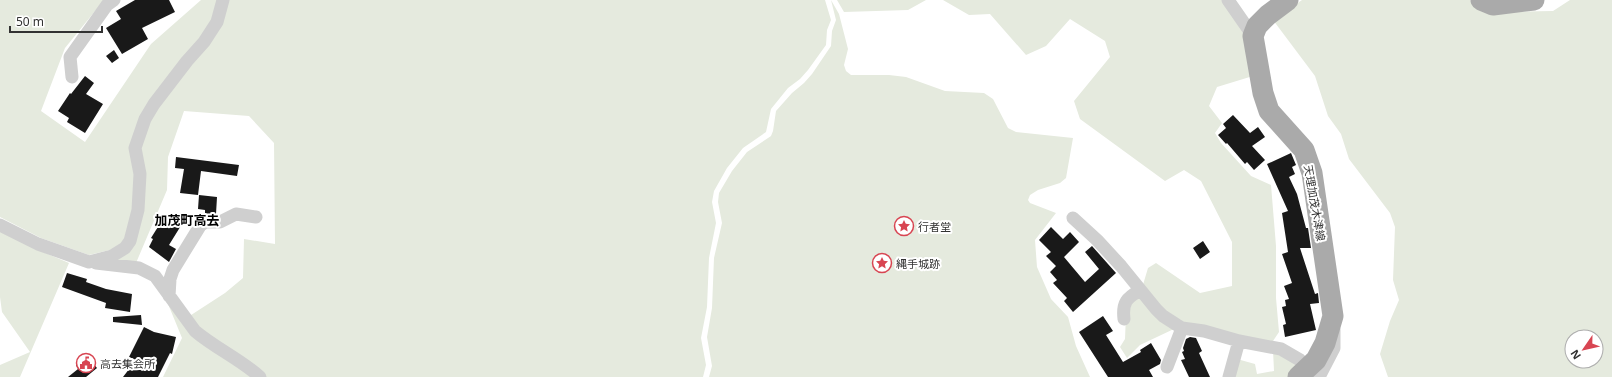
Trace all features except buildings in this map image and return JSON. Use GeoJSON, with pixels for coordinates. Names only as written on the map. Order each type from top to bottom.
{"type":"FeatureCollection","features":[{"type":"Feature","properties":{"kind":"main road"},"geometry":{"type":"LineString","coordinates":[[1253,36],[1257,26],[1268,15],[1288,0]]}},
{"type":"Feature","properties":{"kind":"main road"},"geometry":{"type":"LineString","coordinates":[[1482,0],[1494,4],[1534,0]]}},
{"type":"Feature","properties":{"kind":"main road","name":"天理加茂木津線"},"geometry":{"type":"LineString","coordinates":[[1253,36],[1263,93],[1269,110],[1304,150],[1312,173],[1333,316],[1325,343],[1309,374]]}},
{"type":"Feature","properties":{"kind":"street"},"geometry":{"type":"LineString","coordinates":[[72,77],[70,57],[108,5],[114,0]]}},
{"type":"Feature","properties":{"kind":"street"},"geometry":{"type":"LineString","coordinates":[[89,262],[112,256],[120,252],[130,241],[138,210],[140,174],[136,148],[145,119],[154,104],[186,61],[204,42],[217,22],[223,0]]}},
{"type":"Feature","properties":{"kind":"street"},"geometry":{"type":"LineString","coordinates":[[1228,0],[1253,36]]}},
{"type":"Feature","properties":{"kind":"street"},"geometry":{"type":"LineString","coordinates":[[169,296],[170,279],[173,270],[200,226],[205,222],[220,222],[236,214],[256,216]]}},
{"type":"Feature","properties":{"kind":"street"},"geometry":{"type":"LineString","coordinates":[[1073,218],[1097,240],[1121,266],[1163,316],[1182,328],[1204,331],[1239,341],[1281,349],[1300,360],[1309,374]]}},
{"type":"Feature","properties":{"kind":"street"},"geometry":{"type":"LineString","coordinates":[[0,225],[38,244],[74,258],[89,262],[139,268],[154,276],[195,331],[246,365],[260,377]]}},
{"type":"Feature","properties":{"kind":"street"},"geometry":{"type":"LineString","coordinates":[[1124,319],[1123,308],[1128,297],[1140,290]]}},
{"type":"Feature","properties":{"kind":"street"},"geometry":{"type":"LineString","coordinates":[[1167,367],[1182,328]]}},
{"type":"Feature","properties":{"kind":"street"},"geometry":{"type":"LineString","coordinates":[[1230,377],[1239,341]]}},
{"type":"Feature","properties":{"kind":"shaded area"},"geometry":{"type":"Polygon","coordinates":[[[0,0],[104,0],[65,48],[41,111],[85,142],[151,44],[201,0],[218,0],[213,20],[200,39],[150,101],[135,174],[133,210],[126,239],[118,248],[89,255],[41,238],[0,217],[0,0]]]}},
{"type":"Feature","properties":{"kind":"shaded area"},"geometry":{"type":"Polygon","coordinates":[[[227,0],[825,0],[831,20],[827,30],[826,45],[808,70],[800,79],[788,88],[771,109],[766,132],[743,148],[727,168],[714,191],[712,202],[716,223],[709,258],[707,307],[701,338],[706,365],[703,377],[265,377],[204,334],[188,317],[225,293],[243,278],[244,239],[275,244],[274,143],[249,116],[184,111],[168,157],[167,190],[136,263],[114,262],[129,251],[140,148],[149,121],[227,0]]]}},
{"type":"Feature","properties":{"kind":"shaded area"},"geometry":{"type":"Polygon","coordinates":[[[831,0],[839,14],[848,49],[844,65],[846,71],[851,75],[889,75],[906,77],[945,91],[984,93],[993,99],[1008,128],[1016,132],[1073,138],[1066,178],[1060,183],[1038,190],[1030,195],[1028,200],[1030,203],[1056,213],[1035,240],[1037,267],[1051,299],[1068,317],[1076,346],[1090,377],[709,377],[712,366],[707,337],[712,308],[714,258],[722,223],[718,202],[719,193],[732,171],[747,152],[771,136],[776,111],[812,74],[831,46],[832,31],[836,20],[831,0]]]}},
{"type":"Feature","properties":{"kind":"shaded area"},"geometry":{"type":"Polygon","coordinates":[[[837,0],[926,0],[908,10],[844,12],[837,0]]]}},
{"type":"Feature","properties":{"kind":"shaded area"},"geometry":{"type":"Polygon","coordinates":[[[943,0],[1224,0],[1245,34],[1253,76],[1217,87],[1209,106],[1222,123],[1215,133],[1221,143],[1251,176],[1271,185],[1276,246],[1276,298],[1279,332],[1271,344],[1178,323],[1142,288],[1148,268],[1156,263],[1200,293],[1232,286],[1232,242],[1201,181],[1184,170],[1165,181],[1080,119],[1074,101],[1110,57],[1105,41],[1070,19],[1046,46],[1026,55],[990,14],[969,15],[943,0]]]}},
{"type":"Feature","properties":{"kind":"shaded area"},"geometry":{"type":"Polygon","coordinates":[[[1302,0],[1470,0],[1476,5],[1493,12],[1553,11],[1570,0],[1612,0],[1612,377],[1388,377],[1380,354],[1390,321],[1399,300],[1393,280],[1395,227],[1390,213],[1349,159],[1341,134],[1328,116],[1315,76],[1273,20],[1302,0]]]}},
{"type":"Feature","properties":{"kind":"shaded area"},"geometry":{"type":"Polygon","coordinates":[[[0,231],[69,263],[20,377],[0,377],[0,365],[30,352],[2,312],[0,297],[0,231]]]}},
{"type":"Feature","properties":{"kind":"shaded area"},"geometry":{"type":"Polygon","coordinates":[[[1140,294],[1176,328],[1140,345],[1127,358],[1120,347],[1125,339],[1126,315],[1130,303],[1140,294]]]}},
{"type":"Feature","properties":{"kind":"shaded area"},"geometry":{"type":"Polygon","coordinates":[[[166,299],[254,377],[163,377],[182,338],[166,299]]]}},
{"type":"Feature","properties":{"kind":"shaded area"},"geometry":{"type":"Polygon","coordinates":[[[1273,350],[1298,362],[1288,377],[1232,377],[1237,359],[1255,364],[1257,374],[1274,371],[1273,350]]]}},
{"type":"Feature","properties":{"kind":"place","name":"行者堂"},"geometry":{"type":"Point","coordinates":[904,226]}},
{"type":"Feature","properties":{"kind":"place","name":"縄手城跡"},"geometry":{"type":"Point","coordinates":[882,263]}},
{"type":"Feature","properties":{"kind":"place","name":"高去集会所"},"geometry":{"type":"Point","coordinates":[86,363]}},
{"type":"Feature","properties":{"kind":"district","name":"加茂町高去"},"geometry":{"type":"Point","coordinates":[187,220]}}]}
